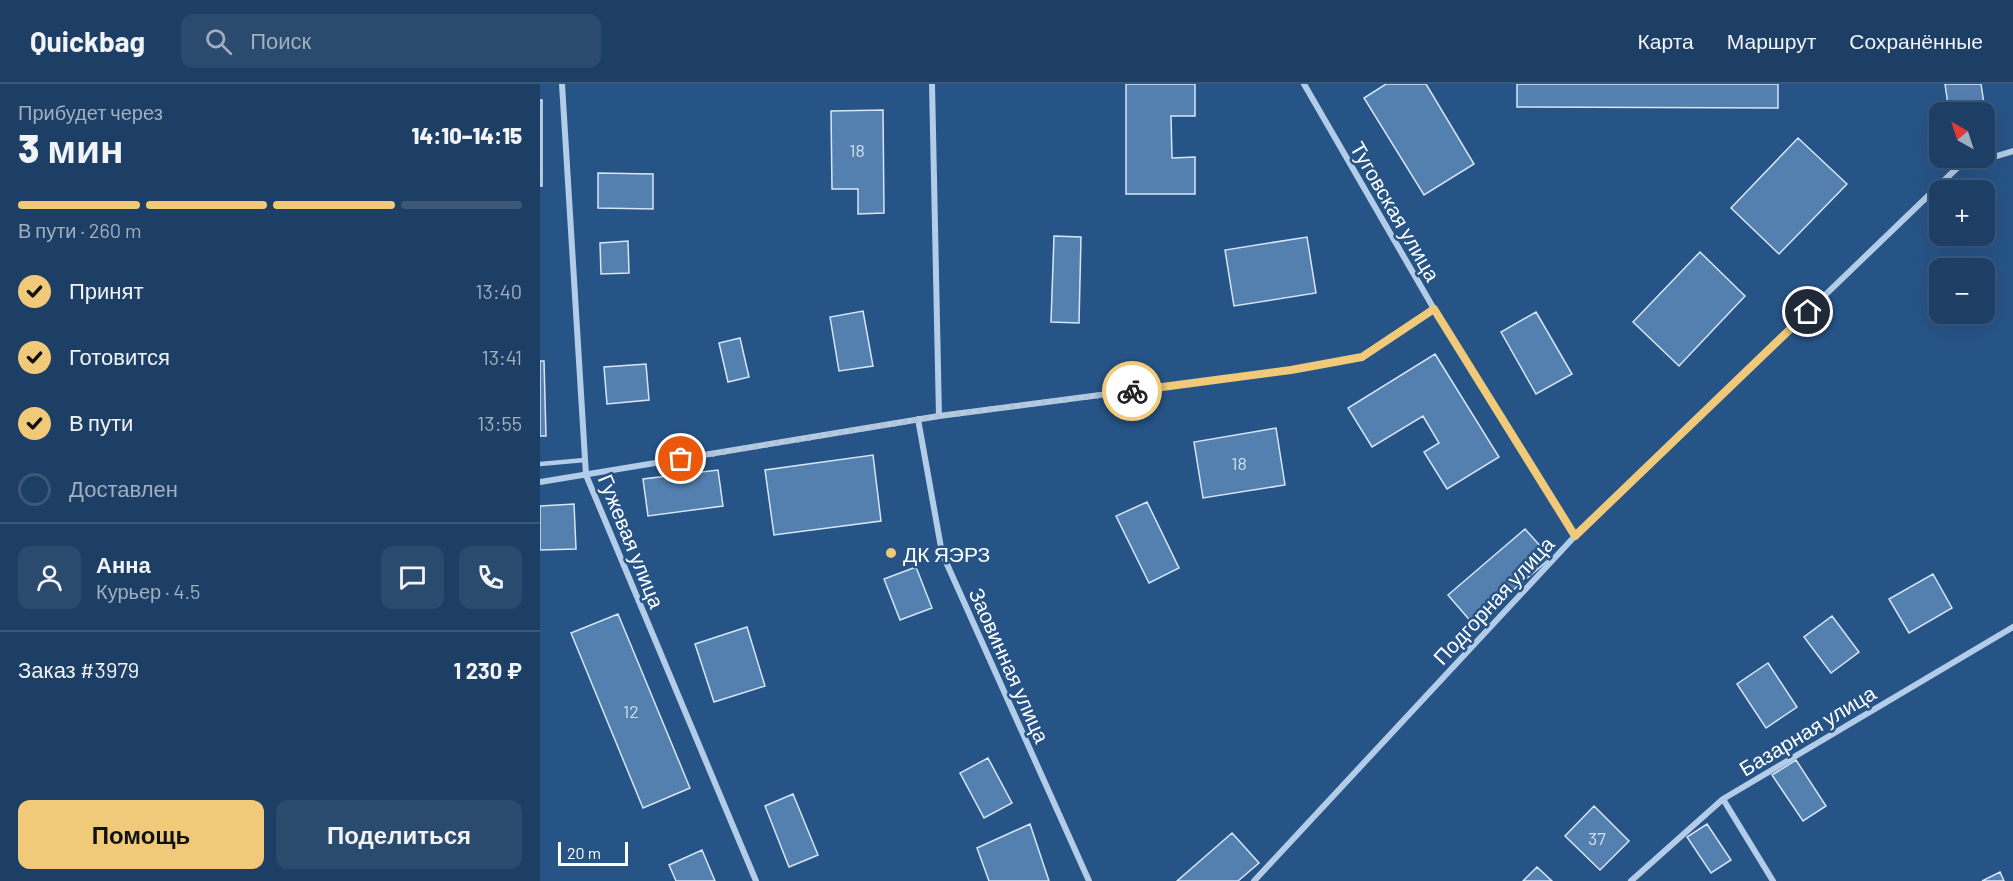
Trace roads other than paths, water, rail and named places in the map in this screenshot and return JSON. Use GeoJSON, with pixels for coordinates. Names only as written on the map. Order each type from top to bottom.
{"type":"FeatureCollection","features":[{"type":"Feature","properties":{"kind":"street","name":"Гужевая улица"},"geometry":{"type":"LineString","coordinates":[[562,84],[586,475],[756,881]]}},
{"type":"Feature","properties":{"kind":"street"},"geometry":{"type":"LineString","coordinates":[[932,84],[939,416]]}},
{"type":"Feature","properties":{"kind":"street","name":"Туговская улица"},"geometry":{"type":"LineString","coordinates":[[1304,84],[1434,309],[1575,536]]}},
{"type":"Feature","properties":{"kind":"street","name":"Подгорная улица"},"geometry":{"type":"LineString","coordinates":[[1254,881],[1575,536],[1957,168],[2013,151]]}},
{"type":"Feature","properties":{"kind":"street"},"geometry":{"type":"LineString","coordinates":[[540,482],[918,419],[1291,370],[1362,357],[1434,309]]}},
{"type":"Feature","properties":{"kind":"street","name":"Заовинная улица"},"geometry":{"type":"LineString","coordinates":[[918,419],[942,553],[1089,881]]}},
{"type":"Feature","properties":{"kind":"street","name":"Базарная улица"},"geometry":{"type":"LineString","coordinates":[[1631,881],[1724,800],[2013,627]]}},
{"type":"Feature","properties":{"kind":"street"},"geometry":{"type":"LineString","coordinates":[[1724,800],[1773,881]]}},
{"type":"Feature","properties":{"kind":"lane"},"geometry":{"type":"LineString","coordinates":[[540,464],[585,460]]}},
{"type":"Feature","properties":{"kind":"place","name":"ДК ЯЭРЗ"},"geometry":{"type":"Point","coordinates":[891,553]}}]}
